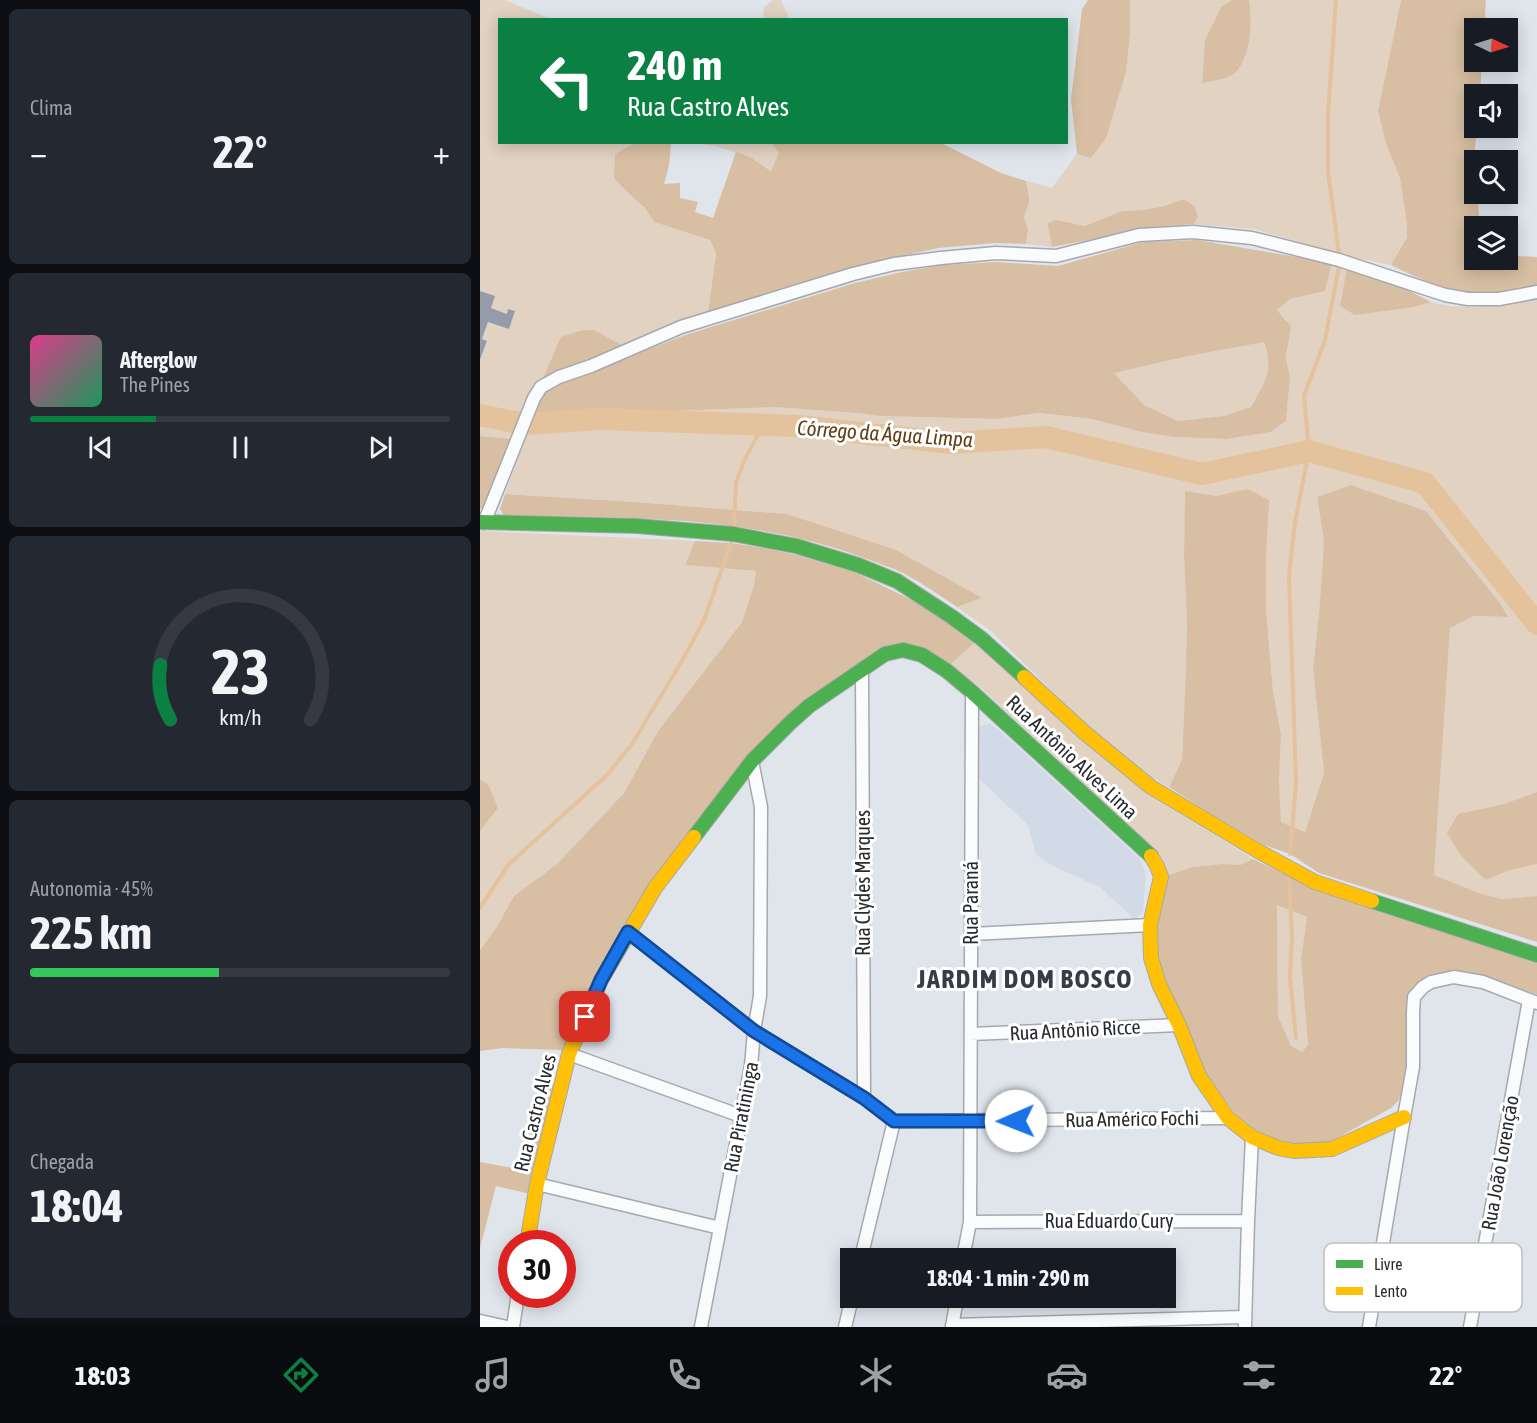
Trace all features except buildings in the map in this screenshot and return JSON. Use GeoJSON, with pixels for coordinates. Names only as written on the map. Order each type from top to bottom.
{"type":"FeatureCollection","features":[{"type":"Feature","properties":{"kind":"street"},"geometry":{"type":"LineString","coordinates":[[1537,292],[1499,299],[1468,300],[1444,296],[1339,260],[1252,238],[1193,232],[1139,235],[1056,256],[996,253],[894,264],[853,274],[681,327],[591,366],[559,377],[541,387],[534,398],[482,522],[637,526],[733,534],[796,546],[897,581],[982,639],[1085,733],[1151,787],[1258,851],[1315,882],[1537,955]]}},
{"type":"Feature","properties":{"kind":"street","name":"Rua Antônio Alves Lima"},"geometry":{"type":"LineString","coordinates":[[628,932],[655,888],[752,761],[809,706],[885,654],[903,650],[921,655],[947,671],[1151,856],[1161,877],[1150,925],[1151,958],[1159,984],[1179,1025],[1199,1076],[1228,1118],[1252,1137],[1278,1148],[1294,1151],[1332,1149],[1404,1117]]}},
{"type":"Feature","properties":{"kind":"street","name":"Rua Clydes Marques"},"geometry":{"type":"LineString","coordinates":[[862,669],[864,1098]]}},
{"type":"Feature","properties":{"kind":"street","name":"Rua Paraná"},"geometry":{"type":"LineString","coordinates":[[965,1248],[970,1222],[972,692]]}},
{"type":"Feature","properties":{"kind":"street","name":"Rua Piratininga"},"geometry":{"type":"LineString","coordinates":[[701,1327],[752,1066],[754,1031],[760,996],[761,807],[752,761]]}},
{"type":"Feature","properties":{"kind":"street"},"geometry":{"type":"LineString","coordinates":[[971,934],[1150,925]]}},
{"type":"Feature","properties":{"kind":"street"},"geometry":{"type":"LineString","coordinates":[[628,932],[754,1031],[864,1098],[894,1121],[863,1248]]}},
{"type":"Feature","properties":{"kind":"street","name":"Rua Castro Alves"},"geometry":{"type":"LineString","coordinates":[[529,1230],[537,1184],[569,1054],[601,980],[628,932]]}},
{"type":"Feature","properties":{"kind":"street"},"geometry":{"type":"LineString","coordinates":[[1383,1243],[1413,1067],[1414,997],[1431,981],[1454,977],[1483,982],[1533,1002]]}},
{"type":"Feature","properties":{"kind":"street","name":"Rua João Lorenção"},"geometry":{"type":"LineString","coordinates":[[1486,1243],[1533,1002]]}},
{"type":"Feature","properties":{"kind":"street","name":"Rua Antônio Ricce"},"geometry":{"type":"LineString","coordinates":[[971,1034],[1179,1025]]}},
{"type":"Feature","properties":{"kind":"street"},"geometry":{"type":"LineString","coordinates":[[569,1054],[741,1116]]}},
{"type":"Feature","properties":{"kind":"street","name":"Rua Américo Fochi"},"geometry":{"type":"LineString","coordinates":[[894,1121],[1228,1118]]}},
{"type":"Feature","properties":{"kind":"street"},"geometry":{"type":"LineString","coordinates":[[955,1308],[952,1326],[1244,1322],[1252,1137]]}},
{"type":"Feature","properties":{"kind":"street"},"geometry":{"type":"LineString","coordinates":[[537,1184],[720,1228]]}},
{"type":"Feature","properties":{"kind":"street","name":"Rua Eduardo Cury"},"geometry":{"type":"LineString","coordinates":[[970,1222],[1248,1221]]}},
{"type":"Feature","properties":{"kind":"street"},"geometry":{"type":"LineString","coordinates":[[513,1327],[516,1308]]}},
{"type":"Feature","properties":{"kind":"street"},"geometry":{"type":"LineString","coordinates":[[845,1327],[850,1308]]}},
{"type":"Feature","properties":{"kind":"street"},"geometry":{"type":"LineString","coordinates":[[1369,1327],[1372,1312]]}},
{"type":"Feature","properties":{"kind":"street","name":"Rua João Lorenção"},"geometry":{"type":"LineString","coordinates":[[1470,1327],[1473,1312]]}},
{"type":"Feature","properties":{"kind":"street"},"geometry":{"type":"LineString","coordinates":[[480,1321],[507,1327]]}},
{"type":"Feature","properties":{"kind":"shaded area"},"geometry":{"type":"Polygon","coordinates":[[[480,0],[505,0],[548,18],[498,18],[498,144],[633,144],[615,154],[627,192],[645,208],[654,222],[710,240],[716,252],[708,312],[622,345],[594,330],[583,330],[561,338],[543,378],[533,387],[513,439],[480,436],[480,362],[487,341],[482,339],[488,322],[509,329],[515,311],[509,309],[507,314],[491,308],[480,291],[480,0]]]}},
{"type":"Feature","properties":{"kind":"shaded area"},"geometry":{"type":"Polygon","coordinates":[[[773,0],[781,0],[789,18],[763,18],[764,7],[773,0]]]}},
{"type":"Feature","properties":{"kind":"shaded area"},"geometry":{"type":"Polygon","coordinates":[[[1088,0],[1130,0],[1130,35],[1126,72],[1106,138],[1091,158],[1077,154],[1071,99],[1082,9],[1088,0]]]}},
{"type":"Feature","properties":{"kind":"shaded area"},"geometry":{"type":"Polygon","coordinates":[[[1130,0],[1232,0],[1221,7],[1205,40],[1202,83],[1244,61],[1250,31],[1249,0],[1401,0],[1378,111],[1386,144],[1400,178],[1407,224],[1407,236],[1391,265],[1351,257],[1253,229],[1194,224],[1198,215],[1184,199],[1144,210],[1122,211],[1085,226],[1047,223],[1052,247],[1026,244],[1028,229],[1024,217],[1029,196],[1026,181],[1052,188],[1077,154],[1092,158],[1126,71],[1130,35],[1130,0]]]}},
{"type":"Feature","properties":{"kind":"shaded area"},"geometry":{"type":"Polygon","coordinates":[[[1232,0],[1249,0],[1251,19],[1246,53],[1237,71],[1230,76],[1202,83],[1205,40],[1221,7],[1232,0]]]}},
{"type":"Feature","properties":{"kind":"shaded area"},"geometry":{"type":"Polygon","coordinates":[[[1401,0],[1486,0],[1485,18],[1464,18],[1464,72],[1481,72],[1481,84],[1464,84],[1464,138],[1476,138],[1475,150],[1464,150],[1464,204],[1478,204],[1479,216],[1464,216],[1464,270],[1518,270],[1518,256],[1537,257],[1537,288],[1500,295],[1472,294],[1430,283],[1391,265],[1407,237],[1407,224],[1400,178],[1386,144],[1378,111],[1401,0]]]}},
{"type":"Feature","properties":{"kind":"shaded area"},"geometry":{"type":"Polygon","coordinates":[[[633,144],[671,144],[669,166],[664,184],[680,183],[680,198],[698,202],[695,212],[713,218],[736,152],[750,157],[771,171],[779,153],[772,144],[943,144],[1001,173],[1026,181],[1029,203],[1024,217],[1028,229],[1026,244],[995,243],[939,248],[892,258],[708,312],[716,253],[710,240],[654,222],[645,208],[614,178],[615,154],[633,144]]]}},
{"type":"Feature","properties":{"kind":"shaded area"},"geometry":{"type":"Polygon","coordinates":[[[702,144],[772,144],[779,153],[772,171],[750,157],[702,144]]]}},
{"type":"Feature","properties":{"kind":"shaded area"},"geometry":{"type":"Polygon","coordinates":[[[1184,199],[1194,206],[1198,216],[1194,224],[1138,228],[1052,247],[1047,223],[1056,220],[1085,226],[1122,211],[1144,210],[1184,199]]]}},
{"type":"Feature","properties":{"kind":"shaded area"},"geometry":{"type":"Polygon","coordinates":[[[1197,240],[1332,263],[1325,291],[1290,299],[1277,310],[1291,326],[1286,358],[1290,378],[1286,421],[1271,432],[1227,439],[1174,437],[1141,432],[1092,419],[1039,413],[996,419],[880,416],[774,407],[533,414],[543,392],[560,382],[685,335],[855,283],[942,265],[997,262],[1058,266],[1143,242],[1197,240]],[[1264,342],[1114,373],[1144,405],[1178,421],[1224,416],[1251,407],[1266,376],[1267,352],[1264,342]]]}},
{"type":"Feature","properties":{"kind":"shaded area"},"geometry":{"type":"Polygon","coordinates":[[[1332,263],[1347,268],[1414,307],[1431,302],[1471,307],[1506,305],[1537,299],[1537,793],[1504,804],[1458,814],[1486,879],[1537,864],[1537,896],[1501,899],[1434,875],[1450,628],[1474,616],[1508,617],[1500,603],[1426,511],[1351,485],[1317,497],[1324,542],[1313,669],[1324,773],[1305,832],[1281,822],[1279,781],[1281,735],[1273,690],[1266,608],[1266,555],[1247,490],[1217,496],[1185,491],[1184,555],[1187,625],[1182,760],[1169,787],[1153,778],[1091,729],[990,630],[957,607],[981,598],[824,527],[787,514],[505,494],[533,414],[774,407],[880,416],[996,419],[1039,413],[1092,419],[1141,432],[1174,437],[1227,439],[1271,432],[1286,421],[1290,378],[1286,358],[1287,320],[1277,310],[1289,299],[1325,291],[1332,263]]]}},
{"type":"Feature","properties":{"kind":"shaded area"},"geometry":{"type":"Polygon","coordinates":[[[1347,268],[1406,289],[1431,302],[1414,307],[1355,315],[1340,306],[1347,268]]]}},
{"type":"Feature","properties":{"kind":"shaded area"},"geometry":{"type":"Polygon","coordinates":[[[583,330],[594,330],[622,345],[543,378],[561,337],[583,330]]]}},
{"type":"Feature","properties":{"kind":"shaded area"},"geometry":{"type":"Polygon","coordinates":[[[1264,342],[1269,362],[1266,379],[1251,407],[1224,416],[1178,421],[1144,405],[1113,373],[1184,357],[1264,342]]]}},
{"type":"Feature","properties":{"kind":"shaded area"},"geometry":{"type":"Polygon","coordinates":[[[480,436],[513,439],[486,506],[480,509],[480,436]]]}},
{"type":"Feature","properties":{"kind":"shaded area"},"geometry":{"type":"Polygon","coordinates":[[[1351,485],[1426,511],[1500,603],[1508,617],[1474,616],[1450,628],[1434,875],[1501,899],[1537,896],[1537,942],[1319,873],[1290,854],[1264,845],[1169,787],[1182,760],[1187,625],[1184,555],[1185,491],[1217,496],[1247,489],[1269,500],[1266,608],[1273,690],[1281,735],[1279,781],[1281,822],[1305,832],[1324,773],[1313,669],[1324,542],[1317,497],[1351,485]]]}},
{"type":"Feature","properties":{"kind":"shaded area"},"geometry":{"type":"Polygon","coordinates":[[[505,494],[787,514],[896,550],[982,598],[957,607],[894,569],[821,544],[776,533],[687,521],[641,518],[504,516],[500,509],[505,494]]]}},
{"type":"Feature","properties":{"kind":"shaded area"},"geometry":{"type":"Polygon","coordinates":[[[480,531],[695,541],[685,565],[756,571],[742,622],[658,731],[624,793],[557,864],[514,896],[496,928],[480,950],[480,831],[498,808],[489,787],[480,779],[480,531]]]}},
{"type":"Feature","properties":{"kind":"shaded area"},"geometry":{"type":"Polygon","coordinates":[[[695,541],[758,547],[793,554],[854,572],[914,601],[976,641],[949,666],[904,644],[809,699],[652,882],[562,1050],[503,1048],[480,1051],[480,950],[496,928],[514,896],[557,864],[624,793],[658,731],[742,622],[756,571],[685,565],[695,541]]]}},
{"type":"Feature","properties":{"kind":"shaded area"},"geometry":{"type":"Polygon","coordinates":[[[976,641],[1146,793],[1253,859],[1240,865],[1192,867],[1167,876],[1165,863],[1160,854],[978,685],[949,666],[976,641]]]}},
{"type":"Feature","properties":{"kind":"shaded area"},"geometry":{"type":"Polygon","coordinates":[[[990,724],[1140,859],[1146,874],[1143,913],[1134,919],[1100,887],[1057,868],[1036,855],[1028,825],[976,776],[975,733],[979,726],[990,724]]]}},
{"type":"Feature","properties":{"kind":"shaded area"},"geometry":{"type":"Polygon","coordinates":[[[480,779],[489,786],[498,808],[480,831],[480,779]]]}},
{"type":"Feature","properties":{"kind":"shaded area"},"geometry":{"type":"Polygon","coordinates":[[[1537,792],[1537,864],[1507,871],[1486,880],[1462,857],[1447,833],[1458,814],[1504,804],[1537,792]]]}},
{"type":"Feature","properties":{"kind":"shaded area"},"geometry":{"type":"Polygon","coordinates":[[[1253,859],[1312,888],[1537,963],[1537,995],[1483,975],[1454,973],[1417,986],[1403,1092],[1398,1101],[1391,1108],[1330,1142],[1309,1146],[1281,1142],[1256,1130],[1235,1113],[1206,1073],[1165,982],[1158,958],[1156,924],[1167,876],[1192,867],[1240,865],[1253,859]],[[1277,905],[1278,1016],[1291,1046],[1302,1052],[1308,1045],[1301,959],[1307,917],[1277,905]]]}},
{"type":"Feature","properties":{"kind":"shaded area"},"geometry":{"type":"Polygon","coordinates":[[[1277,905],[1307,917],[1301,959],[1308,1045],[1302,1052],[1291,1046],[1278,1016],[1277,905]]]}},
{"type":"Feature","properties":{"kind":"shaded area"},"geometry":{"type":"Polygon","coordinates":[[[540,1082],[554,1086],[530,1194],[496,1186],[480,1248],[480,1162],[523,1170],[540,1082]]]}},
{"type":"Feature","properties":{"kind":"waterway"},"geometry":{"type":"LineString","coordinates":[[1336,0],[1328,115],[1328,171],[1339,254]]}},
{"type":"Feature","properties":{"kind":"waterway"},"geometry":{"type":"LineString","coordinates":[[1290,854],[1296,783],[1289,575],[1295,522],[1309,451],[1304,396],[1325,340],[1339,266]]}},
{"type":"Feature","properties":{"kind":"waterway","name":"Córrego da Água Limpa"},"geometry":{"type":"LineString","coordinates":[[480,415],[524,424],[600,419],[798,426],[951,443],[1046,437],[1202,474],[1309,451],[1425,483],[1537,624]]}},
{"type":"Feature","properties":{"kind":"waterway"},"geometry":{"type":"LineString","coordinates":[[734,526],[736,483],[744,461],[763,425]]}},
{"type":"Feature","properties":{"kind":"waterway"},"geometry":{"type":"LineString","coordinates":[[480,908],[508,865],[607,775],[632,744],[704,620],[731,543]]}},
{"type":"Feature","properties":{"kind":"waterway"},"geometry":{"type":"LineString","coordinates":[[1289,877],[1292,937],[1290,978],[1296,1038]]}},
{"type":"Feature","properties":{"kind":"traffic: fast"},"geometry":{"type":"LineString","coordinates":[[480,522],[637,526],[733,534],[796,546],[858,565],[897,581],[982,639],[1024,677]]}},
{"type":"Feature","properties":{"kind":"traffic: fast"},"geometry":{"type":"LineString","coordinates":[[694,837],[752,761],[790,723],[809,706],[885,654],[903,650],[922,655],[947,671],[1151,856]]}},
{"type":"Feature","properties":{"kind":"traffic: fast"},"geometry":{"type":"LineString","coordinates":[[1372,901],[1537,955]]}},
{"type":"Feature","properties":{"kind":"traffic: slow"},"geometry":{"type":"LineString","coordinates":[[1024,677],[1085,733],[1151,787],[1315,882],[1372,901]]}},
{"type":"Feature","properties":{"kind":"traffic: slow"},"geometry":{"type":"LineString","coordinates":[[529,1230],[537,1184],[569,1054],[601,980],[655,888],[694,837]]}},
{"type":"Feature","properties":{"kind":"traffic: slow"},"geometry":{"type":"LineString","coordinates":[[1151,856],[1161,877],[1150,925],[1151,958],[1159,984],[1179,1025],[1199,1076],[1228,1118],[1252,1137],[1278,1148],[1294,1151],[1332,1149],[1404,1117]]}},
{"type":"Feature","properties":{"kind":"district","name":"JARDIM DOM BOSCO"},"geometry":{"type":"Point","coordinates":[1025,979]}},
{"type":"Feature","properties":{"kind":"route"},"geometry":{"type":"LineString","coordinates":[[585,1017],[601,980],[628,932],[754,1031],[864,1098],[894,1121],[1016,1121]]}}]}
